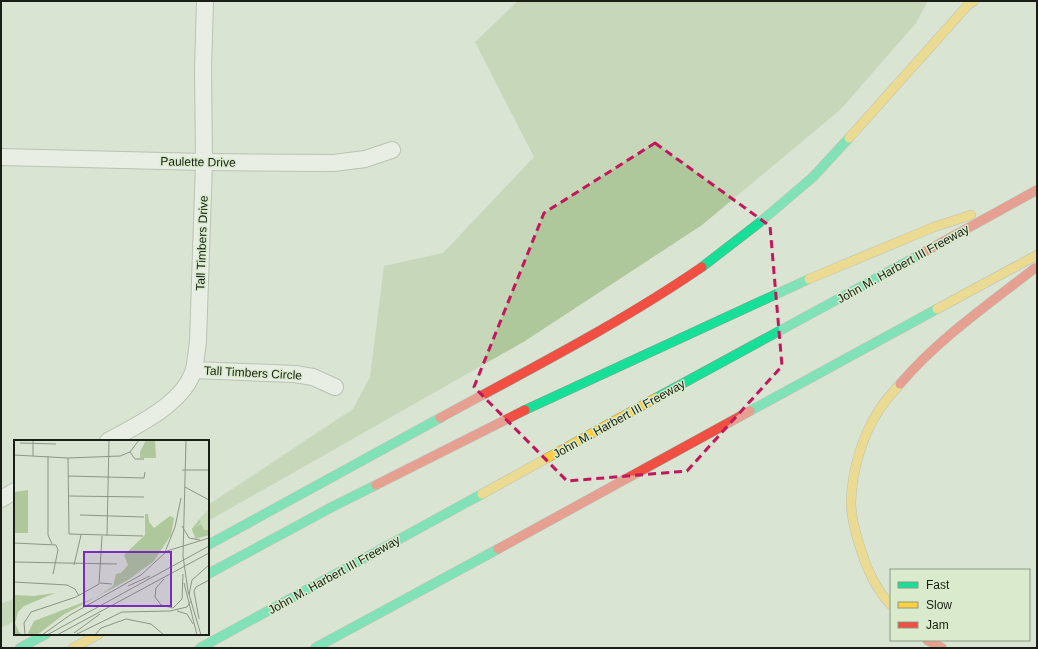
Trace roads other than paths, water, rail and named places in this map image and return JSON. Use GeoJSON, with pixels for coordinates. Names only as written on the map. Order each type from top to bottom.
{"type":"FeatureCollection","features":[{"type":"Feature","properties":{"kind":"highway"},"geometry":{"type":"LineString","coordinates":[[209,544],[597,332],[678,283],[716,257],[813,177],[859,128],[971,2]]}},
{"type":"Feature","properties":{"kind":"highway","name":"John M. Harbert III Freeway"},"geometry":{"type":"LineString","coordinates":[[200,648],[1037,190]]}},
{"type":"Feature","properties":{"kind":"highway"},"geometry":{"type":"LineString","coordinates":[[209,573],[332,507],[543,401],[614,368],[808,279],[934,227],[1018,201]]}},
{"type":"Feature","properties":{"kind":"highway"},"geometry":{"type":"LineString","coordinates":[[316,648],[1037,255]]}},
{"type":"Feature","properties":{"kind":"highway"},"geometry":{"type":"LineString","coordinates":[[890,604],[868,569],[856,536],[851,504],[855,472],[865,435],[885,401],[918,365],[963,325],[1037,267]]}},
{"type":"Feature","properties":{"kind":"highway"},"geometry":{"type":"LineString","coordinates":[[411,607],[559,515]]}},
{"type":"Feature","properties":{"kind":"highway"},"geometry":{"type":"LineString","coordinates":[[20,648],[44,635]]}},
{"type":"Feature","properties":{"kind":"highway"},"geometry":{"type":"LineString","coordinates":[[73,648],[96,635]]}},
{"type":"Feature","properties":{"kind":"highway"},"geometry":{"type":"LineString","coordinates":[[929,641],[942,648]]}},
{"type":"Feature","properties":{"kind":"street","name":"Tall Timbers Drive"},"geometry":{"type":"LineString","coordinates":[[110,440],[151,418],[173,400],[186,384],[194,370],[198,341],[204,162],[203,69],[205,1]]}},
{"type":"Feature","properties":{"kind":"street","name":"Paulette Drive"},"geometry":{"type":"LineString","coordinates":[[1,157],[204,162],[334,163],[365,159],[392,150]]}},
{"type":"Feature","properties":{"kind":"street","name":"Tall Timbers Circle"},"geometry":{"type":"LineString","coordinates":[[194,370],[295,374],[313,377],[335,387]]}},
{"type":"Feature","properties":{"kind":"street"},"geometry":{"type":"LineString","coordinates":[[1,499],[14,492]]}}]}
